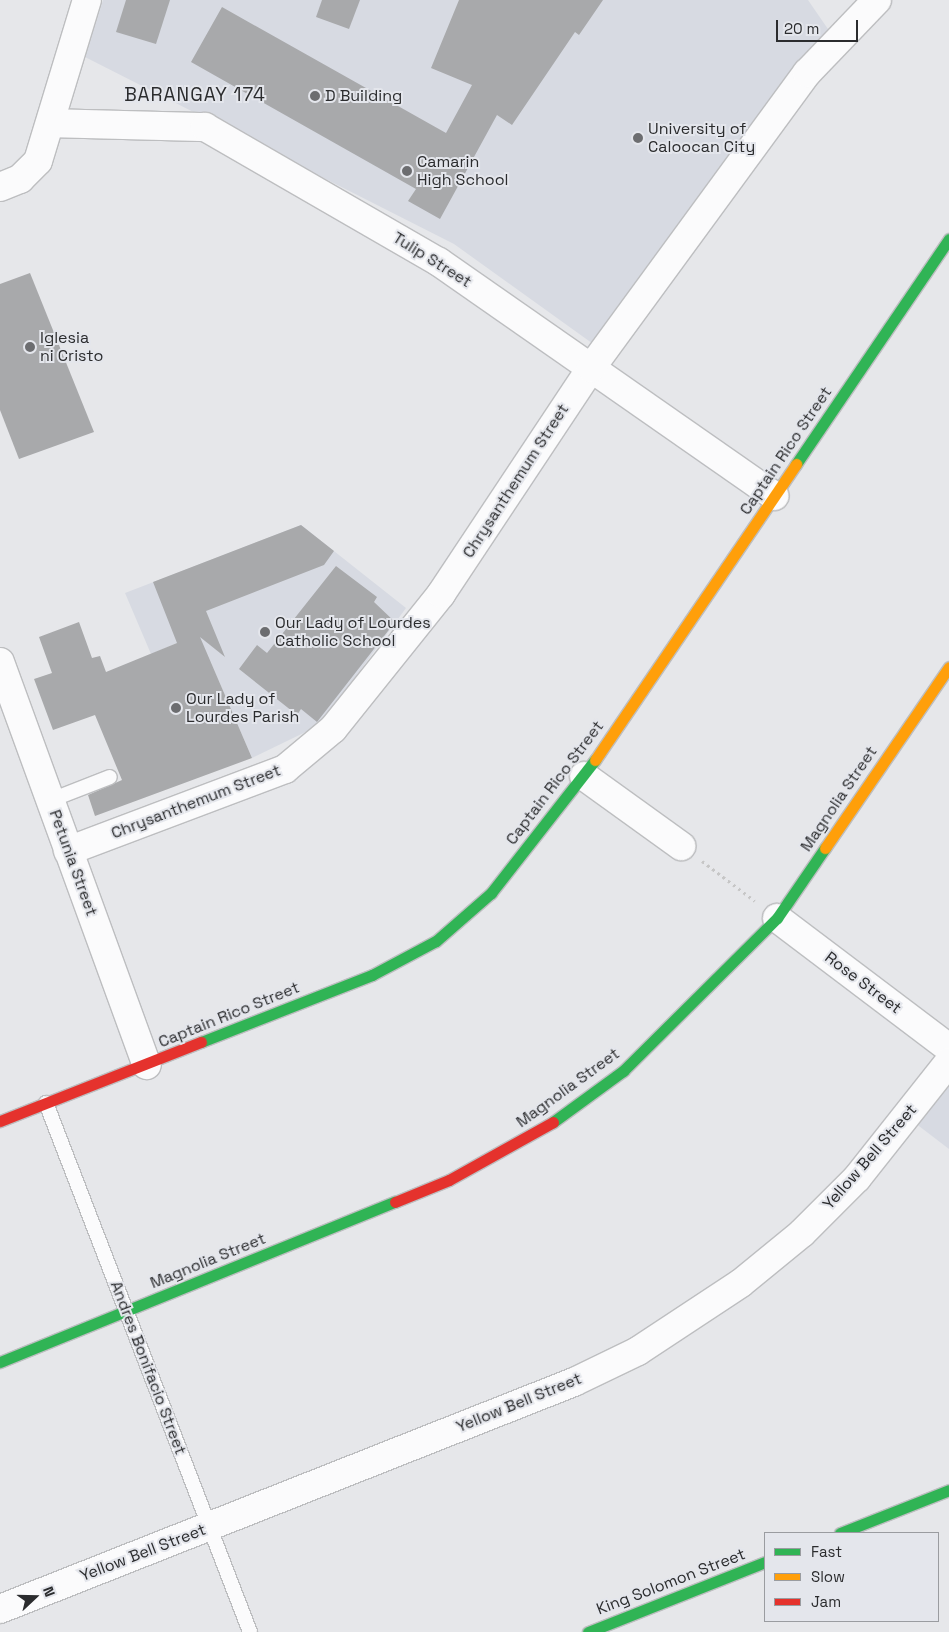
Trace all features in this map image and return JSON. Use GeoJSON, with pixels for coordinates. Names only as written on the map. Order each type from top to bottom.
{"type":"FeatureCollection","features":[{"type":"Feature","properties":{"kind":"street"},"geometry":{"type":"LineString","coordinates":[[0,187],[20,179],[34,167],[51,123],[87,0]]}},
{"type":"Feature","properties":{"kind":"street","name":"Chrysanthemum Street"},"geometry":{"type":"LineString","coordinates":[[68,851],[285,769],[333,729],[441,594],[591,368],[807,74],[877,0]]}},
{"type":"Feature","properties":{"kind":"street","name":"Tulip Street"},"geometry":{"type":"LineString","coordinates":[[51,123],[205,127],[439,262],[774,496]]}},
{"type":"Feature","properties":{"kind":"street","name":"Captain Rico Street"},"geometry":{"type":"LineString","coordinates":[[0,1121],[372,975],[436,941],[490,892],[584,776],[949,239]]}},
{"type":"Feature","properties":{"kind":"street","name":"Petunia Street"},"geometry":{"type":"LineString","coordinates":[[0,662],[147,1064]]}},
{"type":"Feature","properties":{"kind":"street","name":"Magnolia Street"},"geometry":{"type":"LineString","coordinates":[[0,1362],[440,1184],[538,1133],[623,1071],[777,918],[949,667]]}},
{"type":"Feature","properties":{"kind":"street"},"geometry":{"type":"LineString","coordinates":[[584,776],[681,846]]}},
{"type":"Feature","properties":{"kind":"street","name":"Rose Street"},"geometry":{"type":"LineString","coordinates":[[777,918],[949,1048]]}},
{"type":"Feature","properties":{"kind":"street","name":"Yellow Bell Street"},"geometry":{"type":"LineString","coordinates":[[0,1608],[208,1528],[574,1382],[638,1351],[741,1284],[802,1233],[857,1178],[949,1062]]}},
{"type":"Feature","properties":{"kind":"street"},"geometry":{"type":"LineString","coordinates":[[843,1532],[949,1490]]}},
{"type":"Feature","properties":{"kind":"street","name":"King Solomon Street"},"geometry":{"type":"LineString","coordinates":[[588,1632],[764,1562]]}},
{"type":"Feature","properties":{"kind":"lane"},"geometry":{"type":"LineString","coordinates":[[51,800],[110,777]]}},
{"type":"Feature","properties":{"kind":"lane","name":"Andres Bonifacio Street"},"geometry":{"type":"LineString","coordinates":[[46,1103],[127,1311],[208,1528],[250,1632]]}},
{"type":"Feature","properties":{"kind":"path"},"geometry":{"type":"LineString","coordinates":[[681,846],[777,918]]}},
{"type":"Feature","properties":{"kind":"shaded area"},"geometry":{"type":"Polygon","coordinates":[[[103,0],[808,0],[830,32],[596,346],[454,244],[85,57],[103,0]]]}},
{"type":"Feature","properties":{"kind":"shaded area","name":"Our Lady of Lourdes Catholic School"},"geometry":{"type":"Polygon","coordinates":[[[301,525],[406,608],[320,725],[252,758],[211,663],[177,643],[151,654],[125,593],[301,525]]]}},
{"type":"Feature","properties":{"kind":"shaded area"},"geometry":{"type":"Polygon","coordinates":[[[949,1077],[949,1149],[915,1123],[949,1077]]]}},
{"type":"Feature","properties":{"kind":"building"},"geometry":{"type":"Polygon","coordinates":[[[126,0],[170,0],[156,44],[116,32],[126,0]]]}},
{"type":"Feature","properties":{"kind":"building"},"geometry":{"type":"Polygon","coordinates":[[[322,0],[360,0],[349,29],[316,17],[322,0]]]}},
{"type":"Feature","properties":{"kind":"building"},"geometry":{"type":"Polygon","coordinates":[[[459,0],[603,0],[579,35],[575,32],[512,125],[497,115],[440,219],[408,201],[416,189],[191,62],[222,7],[446,133],[472,85],[431,68],[459,0]]]}},
{"type":"Feature","properties":{"kind":"building","name":"Iglesia ni Cristo"},"geometry":{"type":"Polygon","coordinates":[[[30,273],[94,432],[19,459],[0,410],[0,284],[30,273]]]}},
{"type":"Feature","properties":{"kind":"building"},"geometry":{"type":"Polygon","coordinates":[[[301,525],[334,551],[324,565],[206,611],[225,657],[200,637],[252,758],[95,816],[88,795],[122,780],[95,715],[53,730],[34,679],[52,673],[39,637],[79,622],[92,658],[100,656],[106,672],[177,643],[153,582],[301,525]]]}},
{"type":"Feature","properties":{"kind":"building"},"geometry":{"type":"Polygon","coordinates":[[[336,566],[377,597],[374,602],[395,622],[317,722],[301,709],[297,715],[239,669],[257,645],[267,653],[336,566]]]}},
{"type":"Feature","properties":{"kind":"traffic: fast"},"geometry":{"type":"LineString","coordinates":[[796,464],[949,239]]}},
{"type":"Feature","properties":{"kind":"traffic: fast"},"geometry":{"type":"LineString","coordinates":[[201,1042],[372,975],[436,941],[491,893],[595,760]]}},
{"type":"Feature","properties":{"kind":"traffic: fast"},"geometry":{"type":"LineString","coordinates":[[553,1122],[623,1071],[777,918],[825,848]]}},
{"type":"Feature","properties":{"kind":"traffic: fast"},"geometry":{"type":"LineString","coordinates":[[0,1362],[395,1202]]}},
{"type":"Feature","properties":{"kind":"traffic: fast"},"geometry":{"type":"LineString","coordinates":[[843,1532],[949,1490]]}},
{"type":"Feature","properties":{"kind":"traffic: fast"},"geometry":{"type":"LineString","coordinates":[[588,1632],[764,1562]]}},
{"type":"Feature","properties":{"kind":"traffic: slow"},"geometry":{"type":"LineString","coordinates":[[595,760],[796,464]]}},
{"type":"Feature","properties":{"kind":"traffic: slow"},"geometry":{"type":"LineString","coordinates":[[825,848],[949,667]]}},
{"type":"Feature","properties":{"kind":"traffic: jam"},"geometry":{"type":"LineString","coordinates":[[0,1121],[201,1042]]}},
{"type":"Feature","properties":{"kind":"traffic: jam"},"geometry":{"type":"LineString","coordinates":[[395,1202],[449,1180],[553,1122]]}},
{"type":"Feature","properties":{"kind":"place","name":"D Building"},"geometry":{"type":"Point","coordinates":[315,96]}},
{"type":"Feature","properties":{"kind":"place","name":"University of Caloocan City"},"geometry":{"type":"Point","coordinates":[638,138]}},
{"type":"Feature","properties":{"kind":"place","name":"Camarin High School"},"geometry":{"type":"Point","coordinates":[407,171]}},
{"type":"Feature","properties":{"kind":"place","name":"Iglesia ni Cristo"},"geometry":{"type":"Point","coordinates":[30,347]}},
{"type":"Feature","properties":{"kind":"place","name":"Our Lady of Lourdes Catholic School"},"geometry":{"type":"Point","coordinates":[265,632]}},
{"type":"Feature","properties":{"kind":"place","name":"Our Lady of Lourdes Parish"},"geometry":{"type":"Point","coordinates":[176,708]}},
{"type":"Feature","properties":{"kind":"district","name":"BARANGAY 174"},"geometry":{"type":"Point","coordinates":[195,95]}}]}
